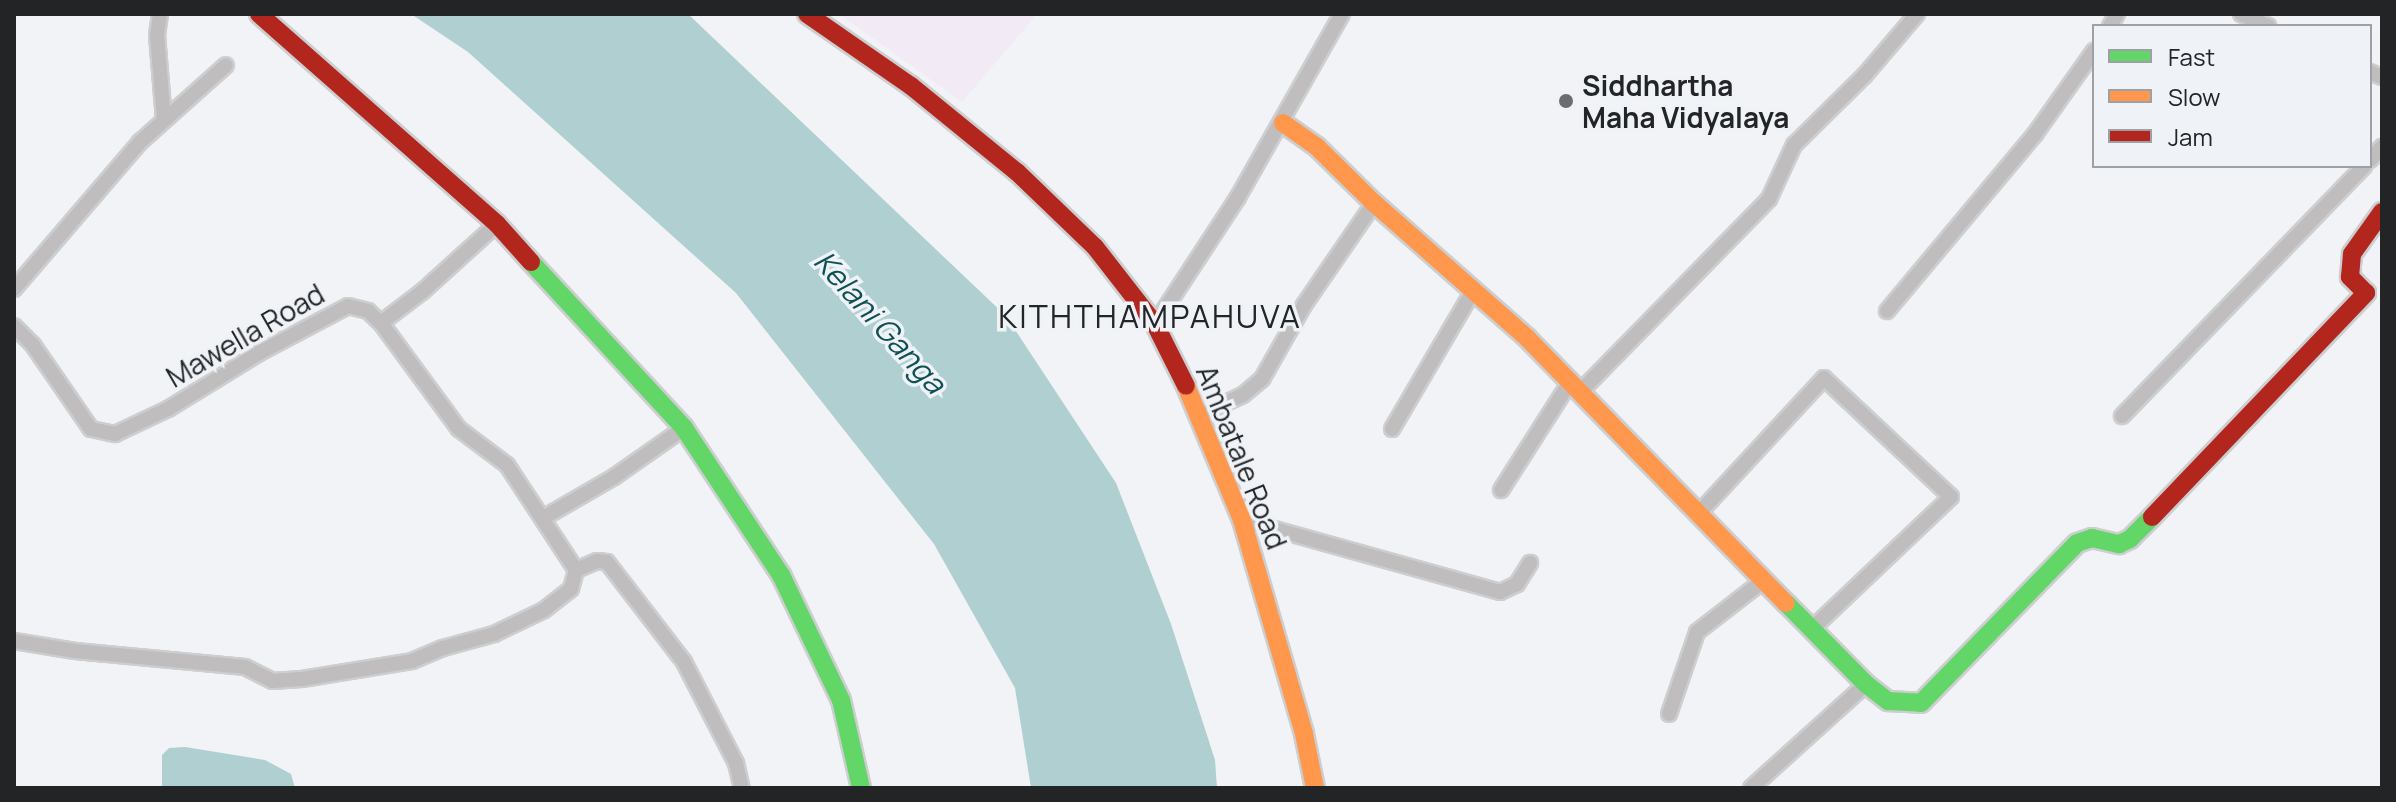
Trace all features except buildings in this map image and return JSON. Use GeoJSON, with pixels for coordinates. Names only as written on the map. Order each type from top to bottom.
{"type":"FeatureCollection","features":[{"type":"Feature","properties":{"kind":"street"},"geometry":{"type":"LineString","coordinates":[[160,14],[157,35],[164,120]]}},
{"type":"Feature","properties":{"kind":"street"},"geometry":{"type":"LineString","coordinates":[[259,14],[271,21],[325,75],[497,224],[684,428],[781,575],[841,700],[861,788]]}},
{"type":"Feature","properties":{"kind":"street","name":"Ambatale Road"},"geometry":{"type":"LineString","coordinates":[[807,14],[911,86],[1017,172],[1095,247],[1155,324],[1200,415],[1242,520],[1304,734],[1315,788]]}},
{"type":"Feature","properties":{"kind":"street"},"geometry":{"type":"LineString","coordinates":[[1155,324],[1283,123],[1342,14]]}},
{"type":"Feature","properties":{"kind":"street"},"geometry":{"type":"LineString","coordinates":[[1501,490],[1575,387],[1769,199],[1794,145],[1865,75],[1917,14]]}},
{"type":"Feature","properties":{"kind":"street"},"geometry":{"type":"LineString","coordinates":[[2241,14],[2264,24]]}},
{"type":"Feature","properties":{"kind":"street"},"geometry":{"type":"LineString","coordinates":[[1887,311],[2035,134],[2092,54]]}},
{"type":"Feature","properties":{"kind":"street"},"geometry":{"type":"LineString","coordinates":[[14,289],[130,153],[226,65]]}},
{"type":"Feature","properties":{"kind":"street"},"geometry":{"type":"LineString","coordinates":[[1283,123],[1317,147],[1575,387],[1866,684],[1888,701],[1921,703],[2077,543],[2092,538],[2119,544],[2130,539],[2374,296],[2350,277],[2352,254],[2382,212]]}},
{"type":"Feature","properties":{"kind":"street"},"geometry":{"type":"LineString","coordinates":[[2122,416],[2362,168]]}},
{"type":"Feature","properties":{"kind":"street"},"geometry":{"type":"LineString","coordinates":[[1200,415],[1243,395],[1262,379],[1304,305],[1374,203]]}},
{"type":"Feature","properties":{"kind":"street"},"geometry":{"type":"LineString","coordinates":[[381,323],[423,291],[497,224]]}},
{"type":"Feature","properties":{"kind":"street"},"geometry":{"type":"LineString","coordinates":[[1392,429],[1473,291]]}},
{"type":"Feature","properties":{"kind":"street","name":"Mawella Road"},"geometry":{"type":"LineString","coordinates":[[14,326],[33,345],[91,429],[102,434],[115,434],[168,409],[259,353],[348,306],[368,311],[381,323],[459,429],[507,465],[576,570]]}},
{"type":"Feature","properties":{"kind":"street"},"geometry":{"type":"LineString","coordinates":[[1699,513],[1824,378],[1951,497],[1812,629]]}},
{"type":"Feature","properties":{"kind":"street"},"geometry":{"type":"LineString","coordinates":[[543,518],[614,477],[684,428]]}},
{"type":"Feature","properties":{"kind":"street"},"geometry":{"type":"LineString","coordinates":[[1242,520],[1500,592],[1517,584],[1530,563]]}},
{"type":"Feature","properties":{"kind":"street"},"geometry":{"type":"LineString","coordinates":[[14,641],[75,651],[245,667],[273,681],[302,679],[412,661],[443,648],[494,634],[544,610],[571,589],[576,570],[597,561],[607,562],[684,662],[736,763],[742,788]]}},
{"type":"Feature","properties":{"kind":"street"},"geometry":{"type":"LineString","coordinates":[[1669,714],[1697,632],[1764,580]]}},
{"type":"Feature","properties":{"kind":"street"},"geometry":{"type":"LineString","coordinates":[[1751,788],[1866,684]]}},
{"type":"Feature","properties":{"kind":"shaded area"},"geometry":{"type":"Polygon","coordinates":[[[839,14],[1037,14],[962,102],[839,14]]]}},
{"type":"Feature","properties":{"kind":"water","name":"Kelani Ganga"},"geometry":{"type":"Polygon","coordinates":[[[411,14],[688,14],[1006,316],[1116,483],[1171,624],[1215,760],[1217,788],[1031,788],[1015,688],[934,544],[736,293],[468,52],[411,14]]]}},
{"type":"Feature","properties":{"kind":"water"},"geometry":{"type":"Polygon","coordinates":[[[185,747],[265,760],[291,774],[295,788],[162,788],[162,755],[169,748],[185,747]]]}},
{"type":"Feature","properties":{"kind":"traffic: fast"},"geometry":{"type":"LineString","coordinates":[[531,262],[684,428],[781,575],[841,700],[861,788]]}},
{"type":"Feature","properties":{"kind":"traffic: fast"},"geometry":{"type":"LineString","coordinates":[[1786,603],[1866,684],[1888,701],[1921,703],[2077,543],[2092,538],[2119,544],[2130,539],[2152,517]]}},
{"type":"Feature","properties":{"kind":"traffic: slow"},"geometry":{"type":"LineString","coordinates":[[1283,123],[1317,147],[1374,203],[1528,339],[1786,603]]}},
{"type":"Feature","properties":{"kind":"traffic: slow"},"geometry":{"type":"LineString","coordinates":[[1186,386],[1242,520],[1304,734],[1315,788]]}},
{"type":"Feature","properties":{"kind":"traffic: jam"},"geometry":{"type":"LineString","coordinates":[[259,14],[497,224],[531,262]]}},
{"type":"Feature","properties":{"kind":"traffic: jam"},"geometry":{"type":"LineString","coordinates":[[807,14],[911,86],[1017,172],[1095,247],[1155,324],[1186,386]]}},
{"type":"Feature","properties":{"kind":"traffic: jam"},"geometry":{"type":"LineString","coordinates":[[2152,517],[2366,293],[2350,277],[2352,254],[2382,212]]}},
{"type":"Feature","properties":{"kind":"place","name":"Siddhartha Maha Vidyalaya"},"geometry":{"type":"Point","coordinates":[1566,101]}},
{"type":"Feature","properties":{"kind":"district","name":"KITHTHAMPAHUVA"},"geometry":{"type":"Point","coordinates":[1150,316]}}]}
